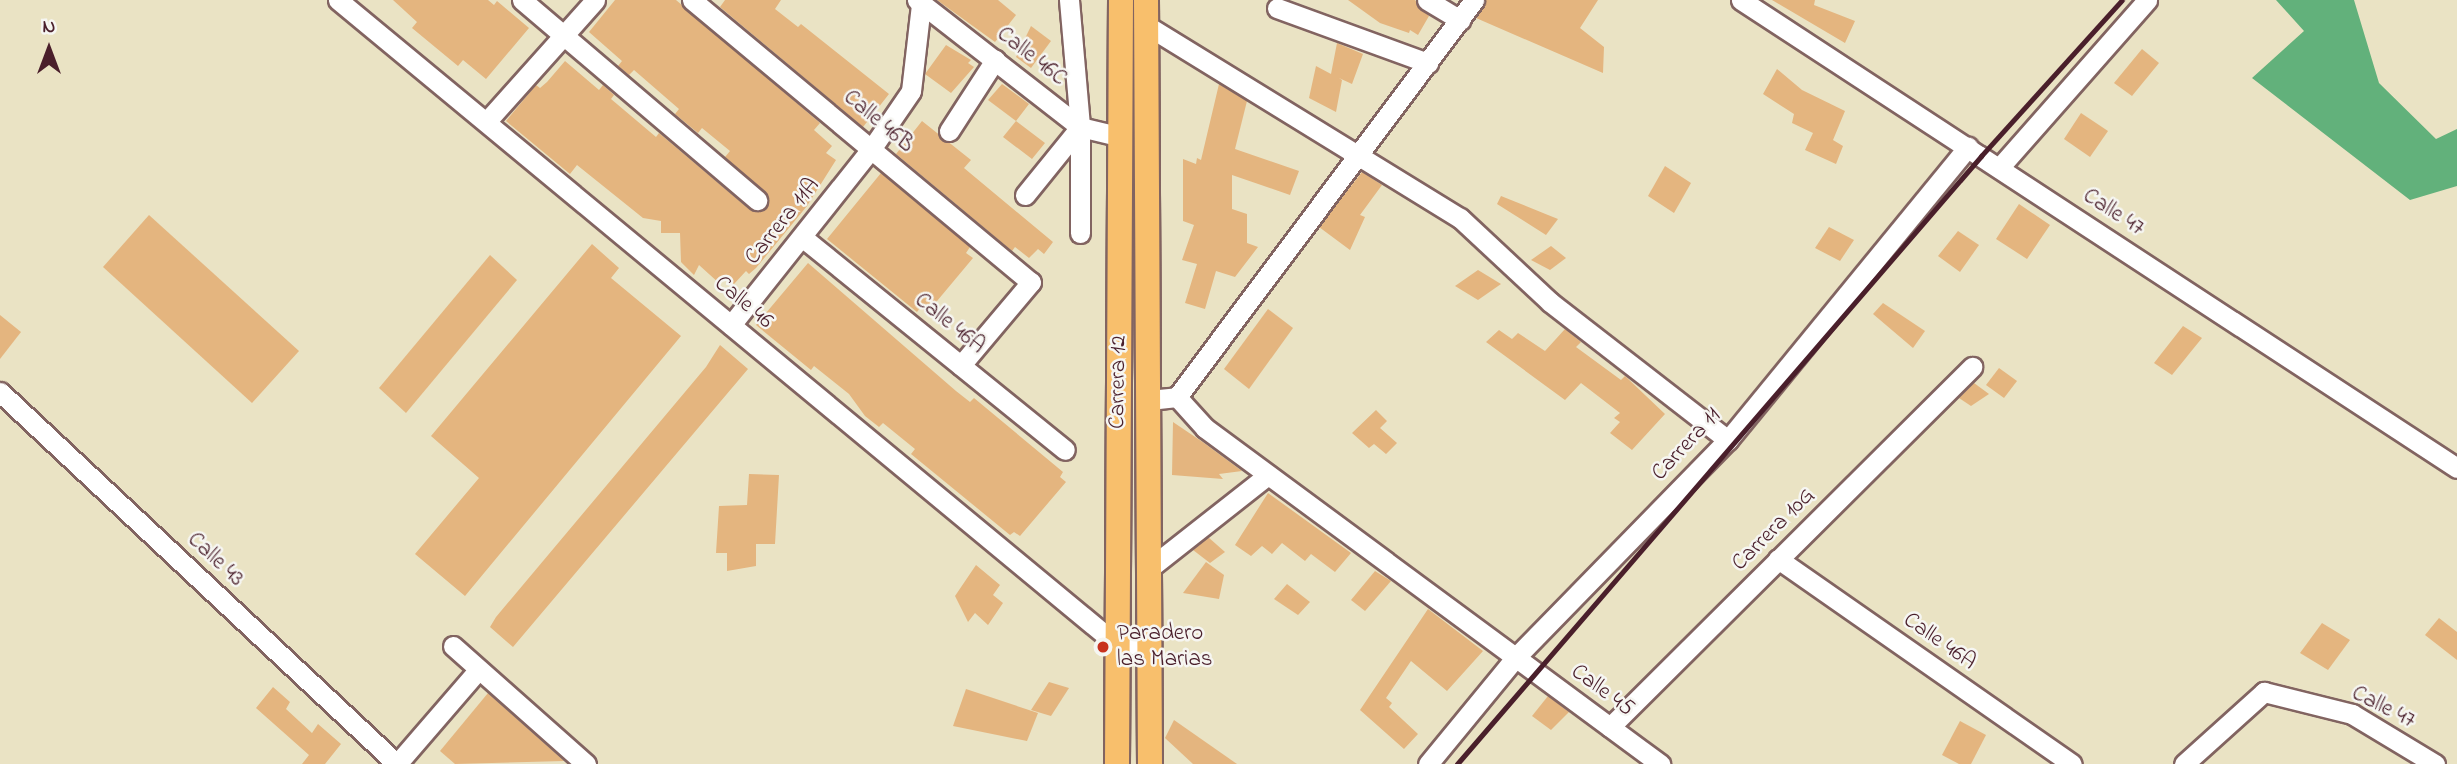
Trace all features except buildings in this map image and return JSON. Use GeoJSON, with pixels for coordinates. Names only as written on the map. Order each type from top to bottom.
{"type":"FeatureCollection","features":[{"type":"Feature","properties":{"kind":"main road","name":"Carrera 12"},"geometry":{"type":"LineString","coordinates":[[1117,764],[1115,643],[1122,137],[1121,0]]}},
{"type":"Feature","properties":{"kind":"main road","name":"Carrera 12"},"geometry":{"type":"LineString","coordinates":[[1146,0],[1150,764]]}},
{"type":"Feature","properties":{"kind":"street","name":"Calle 46"},"geometry":{"type":"LineString","coordinates":[[338,0],[1115,643]]}},
{"type":"Feature","properties":{"kind":"street"},"geometry":{"type":"LineString","coordinates":[[522,0],[757,200]]}},
{"type":"Feature","properties":{"kind":"street"},"geometry":{"type":"LineString","coordinates":[[487,121],[595,0]]}},
{"type":"Feature","properties":{"kind":"street","name":"Calle 46B"},"geometry":{"type":"LineString","coordinates":[[692,0],[1031,282],[961,365]]}},
{"type":"Feature","properties":{"kind":"street"},"geometry":{"type":"LineString","coordinates":[[1069,0],[1080,128],[1080,233]]}},
{"type":"Feature","properties":{"kind":"street"},"geometry":{"type":"LineString","coordinates":[[1427,0],[1460,20]]}},
{"type":"Feature","properties":{"kind":"street"},"geometry":{"type":"LineString","coordinates":[[1149,400],[1177,397],[1474,0]]}},
{"type":"Feature","properties":{"kind":"street","name":"Calle 47"},"geometry":{"type":"LineString","coordinates":[[1741,0],[2457,468]]}},
{"type":"Feature","properties":{"kind":"street"},"geometry":{"type":"LineString","coordinates":[[1998,167],[2147,0]]}},
{"type":"Feature","properties":{"kind":"street","name":"Carrera 11A"},"geometry":{"type":"LineString","coordinates":[[732,325],[872,149],[911,91],[919,2]]}},
{"type":"Feature","properties":{"kind":"street","name":"Calle 46C"},"geometry":{"type":"LineString","coordinates":[[919,2],[1080,128],[1122,137]]}},
{"type":"Feature","properties":{"kind":"street"},"geometry":{"type":"LineString","coordinates":[[1277,8],[1428,63]]}},
{"type":"Feature","properties":{"kind":"street"},"geometry":{"type":"LineString","coordinates":[[1146,25],[1356,158],[1460,218],[1550,302],[1728,440]]}},
{"type":"Feature","properties":{"kind":"street"},"geometry":{"type":"LineString","coordinates":[[949,131],[995,60]]}},
{"type":"Feature","properties":{"kind":"street"},"geometry":{"type":"LineString","coordinates":[[1026,195],[1080,128]]}},
{"type":"Feature","properties":{"kind":"street","name":"Carrera 11"},"geometry":{"type":"LineString","coordinates":[[1427,764],[1515,658],[1728,440],[1968,147]]}},
{"type":"Feature","properties":{"kind":"street","name":"Calle 46A"},"geometry":{"type":"LineString","coordinates":[[802,237],[1065,450]]}},
{"type":"Feature","properties":{"kind":"street","name":"Carrera 10G"},"geometry":{"type":"LineString","coordinates":[[1610,727],[1972,367]]}},
{"type":"Feature","properties":{"kind":"street","name":"Calle 43"},"geometry":{"type":"LineString","coordinates":[[0,392],[397,764]]}},
{"type":"Feature","properties":{"kind":"street","name":"Calle 45"},"geometry":{"type":"LineString","coordinates":[[1177,397],[1205,428],[1660,764]]}},
{"type":"Feature","properties":{"kind":"street"},"geometry":{"type":"LineString","coordinates":[[1151,567],[1268,475]]}},
{"type":"Feature","properties":{"kind":"street","name":"Calle 46A"},"geometry":{"type":"LineString","coordinates":[[1778,559],[2072,764]]}},
{"type":"Feature","properties":{"kind":"street"},"geometry":{"type":"LineString","coordinates":[[1115,643],[1151,646]]}},
{"type":"Feature","properties":{"kind":"street"},"geometry":{"type":"LineString","coordinates":[[453,646],[586,764]]}},
{"type":"Feature","properties":{"kind":"street"},"geometry":{"type":"LineString","coordinates":[[397,764],[479,669]]}},
{"type":"Feature","properties":{"kind":"street","name":"Calle 47"},"geometry":{"type":"LineString","coordinates":[[2184,764],[2264,692],[2352,714],[2435,764]]}},
{"type":"Feature","properties":{"kind":"green space"},"geometry":{"type":"Polygon","coordinates":[[[2276,0],[2354,0],[2379,83],[2436,139],[2457,129],[2457,186],[2410,200],[2252,78],[2304,31],[2276,0]]]}},
{"type":"Feature","properties":{"kind":"railway"},"geometry":{"type":"LineString","coordinates":[[1457,764],[1981,156],[2122,0]]}},
{"type":"Feature","properties":{"kind":"place","name":"Paradero las Marias"},"geometry":{"type":"Point","coordinates":[1103,647]}}]}
